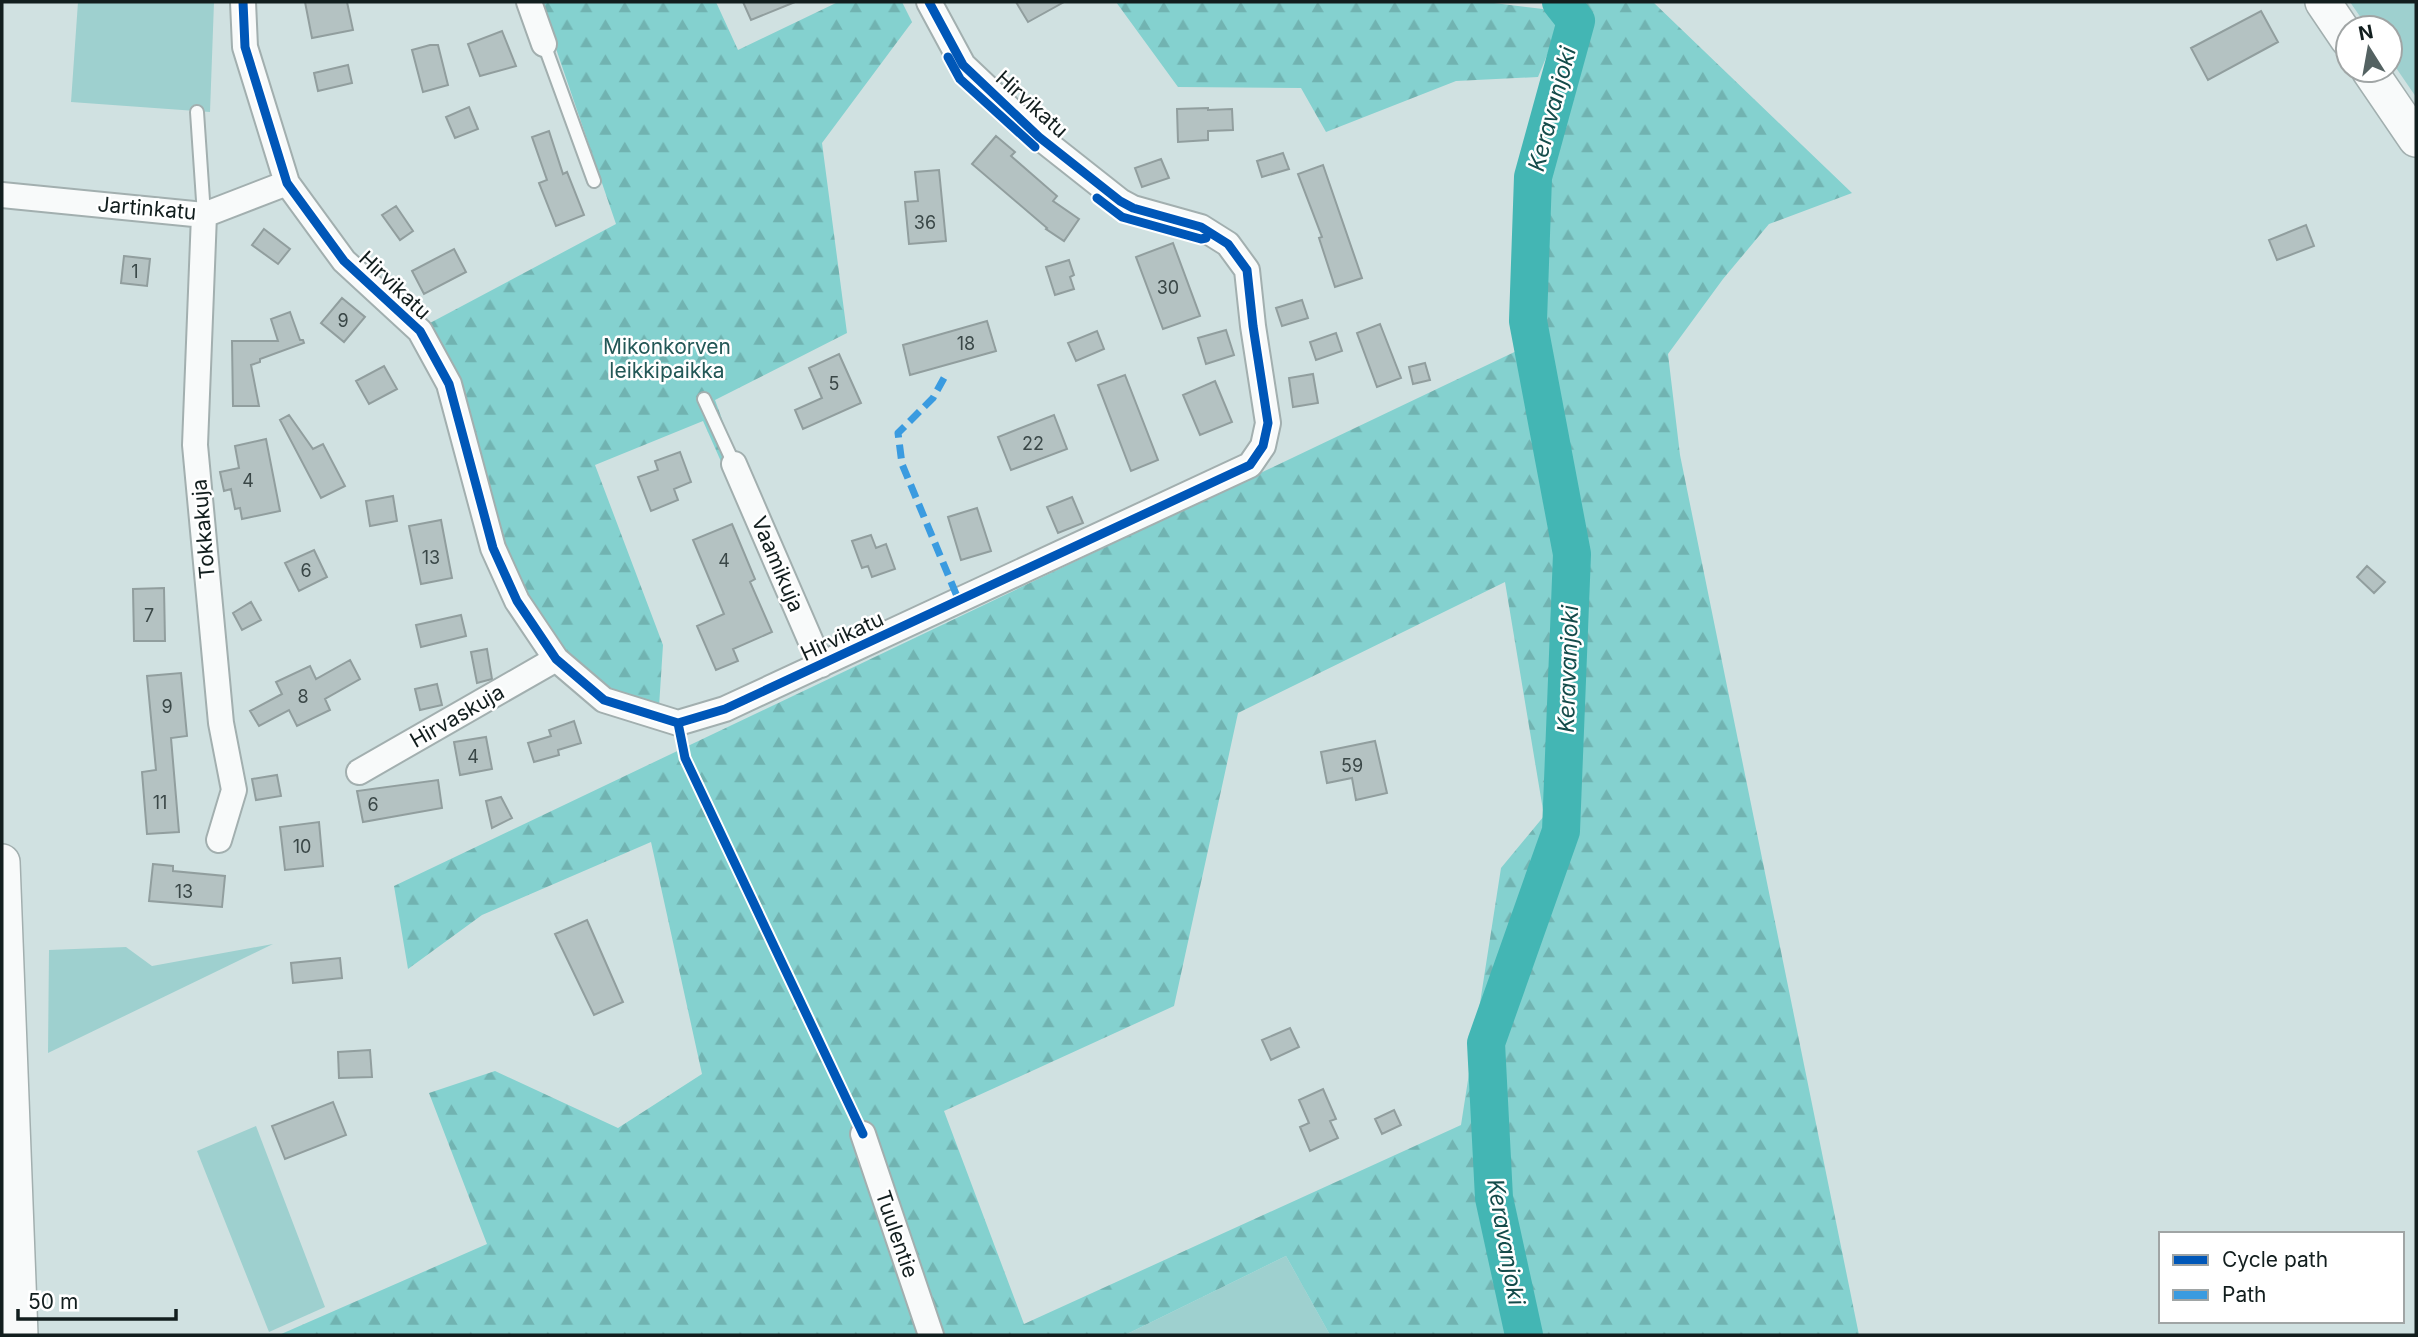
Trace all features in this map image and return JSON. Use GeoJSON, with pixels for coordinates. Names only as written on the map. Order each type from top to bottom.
{"type":"FeatureCollection","features":[{"type":"Feature","properties":{"kind":"main road"},"geometry":{"type":"LineString","coordinates":[[2323,2],[2334,18]]}},
{"type":"Feature","properties":{"kind":"main road"},"geometry":{"type":"LineString","coordinates":[[2379,84],[2416,139]]}},
{"type":"Feature","properties":{"kind":"main road"},"geometry":{"type":"LineString","coordinates":[[2,862],[20,1335]]}},
{"type":"Feature","properties":{"kind":"street","name":"Hirvikatu"},"geometry":{"type":"LineString","coordinates":[[243,2],[246,47],[287,183],[344,261],[420,331],[449,384],[493,548],[517,601],[556,659],[604,700],[678,723],[725,709],[1250,465],[1263,446],[1268,424],[1247,270],[1228,243],[1201,227],[1133,208],[1120,201],[1039,137],[963,65],[929,2]]}},
{"type":"Feature","properties":{"kind":"street"},"geometry":{"type":"LineString","coordinates":[[529,2],[544,44]]}},
{"type":"Feature","properties":{"kind":"street","name":"Jartinkatu"},"geometry":{"type":"LineString","coordinates":[[2,195],[204,215],[287,183]]}},
{"type":"Feature","properties":{"kind":"street","name":"Tokkakuja"},"geometry":{"type":"LineString","coordinates":[[204,215],[195,445],[221,723],[234,790],[219,840]]}},
{"type":"Feature","properties":{"kind":"street","name":"Vaamikuja"},"geometry":{"type":"LineString","coordinates":[[734,464],[821,665]]}},
{"type":"Feature","properties":{"kind":"street","name":"Hirvaskuja"},"geometry":{"type":"LineString","coordinates":[[359,772],[556,659]]}},
{"type":"Feature","properties":{"kind":"street","name":"Tuulentie"},"geometry":{"type":"LineString","coordinates":[[863,1134],[931,1335]]}},
{"type":"Feature","properties":{"kind":"lane"},"geometry":{"type":"LineString","coordinates":[[544,44],[594,181]]}},
{"type":"Feature","properties":{"kind":"lane"},"geometry":{"type":"LineString","coordinates":[[197,112],[204,215]]}},
{"type":"Feature","properties":{"kind":"lane"},"geometry":{"type":"LineString","coordinates":[[704,399],[734,464]]}},
{"type":"Feature","properties":{"kind":"shaded area"},"geometry":{"type":"Polygon","coordinates":[[[78,2],[214,2],[210,112],[71,102],[78,2]]]}},
{"type":"Feature","properties":{"kind":"shaded area"},"geometry":{"type":"Polygon","coordinates":[[[2350,2],[2416,2],[2416,97],[2404,79],[2404,14],[2358,14],[2350,2]]]}},
{"type":"Feature","properties":{"kind":"shaded area"},"geometry":{"type":"Polygon","coordinates":[[[273,944],[48,1053],[49,950],[126,947],[152,966],[273,944]]]}},
{"type":"Feature","properties":{"kind":"shaded area"},"geometry":{"type":"Polygon","coordinates":[[[256,1126],[325,1307],[269,1332],[197,1151],[256,1126]]]}},
{"type":"Feature","properties":{"kind":"shaded area"},"geometry":{"type":"Polygon","coordinates":[[[1286,1256],[1330,1335],[1125,1335],[1286,1256]]]}},
{"type":"Feature","properties":{"kind":"green space","name":"Mikonkorven leikkipaikka"},"geometry":{"type":"Polygon","coordinates":[[[540,2],[716,2],[738,50],[838,2],[902,2],[912,22],[822,143],[847,333],[715,400],[737,460],[723,466],[703,421],[595,465],[663,645],[659,707],[610,691],[562,651],[525,593],[493,513],[458,381],[430,323],[616,224],[540,2]]]}},
{"type":"Feature","properties":{"kind":"green space"},"geometry":{"type":"Polygon","coordinates":[[[1116,2],[1486,2],[1543,9],[1560,24],[1538,77],[1456,81],[1326,132],[1301,88],[1178,87],[1116,2]]]}},
{"type":"Feature","properties":{"kind":"green space"},"geometry":{"type":"Polygon","coordinates":[[[1575,2],[1653,2],[1852,193],[1769,224],[1723,279],[1668,354],[1680,455],[1859,1335],[1330,1335],[1286,1256],[1125,1335],[279,1335],[487,1244],[429,1093],[495,1071],[618,1128],[702,1074],[651,842],[482,915],[408,969],[394,886],[1544,338],[1549,182],[1590,20],[1575,2]],[[1505,582],[1238,713],[1174,1006],[944,1111],[1024,1324],[1461,1125],[1501,868],[1544,816],[1505,582]]]}},
{"type":"Feature","properties":{"kind":"building"},"geometry":{"type":"Polygon","coordinates":[[[305,2],[347,2],[353,30],[312,38],[305,2]]]}},
{"type":"Feature","properties":{"kind":"building"},"geometry":{"type":"Polygon","coordinates":[[[743,2],[795,2],[751,20],[743,2]]]}},
{"type":"Feature","properties":{"kind":"building"},"geometry":{"type":"Polygon","coordinates":[[[1016,2],[1064,2],[1028,22],[1016,2]]]}},
{"type":"Feature","properties":{"kind":"building"},"geometry":{"type":"Polygon","coordinates":[[[2261,11],[2278,42],[2208,80],[2191,48],[2261,11]]]}},
{"type":"Feature","properties":{"kind":"building"},"geometry":{"type":"Polygon","coordinates":[[[502,31],[516,66],[480,76],[468,44],[502,31]]]}},
{"type":"Feature","properties":{"kind":"building"},"geometry":{"type":"Polygon","coordinates":[[[438,45],[448,85],[423,92],[412,50],[438,45]]]}},
{"type":"Feature","properties":{"kind":"building"},"geometry":{"type":"Polygon","coordinates":[[[348,65],[352,83],[318,91],[314,73],[348,65]]]}},
{"type":"Feature","properties":{"kind":"building"},"geometry":{"type":"Polygon","coordinates":[[[469,107],[478,129],[455,138],[446,117],[469,107]]]}},
{"type":"Feature","properties":{"kind":"building"},"geometry":{"type":"Polygon","coordinates":[[[1177,109],[1232,109],[1233,130],[1208,131],[1208,140],[1178,142],[1177,109]]]}},
{"type":"Feature","properties":{"kind":"building"},"geometry":{"type":"Polygon","coordinates":[[[549,131],[563,174],[567,172],[584,215],[556,226],[539,183],[547,180],[532,137],[549,131]]]}},
{"type":"Feature","properties":{"kind":"building"},"geometry":{"type":"Polygon","coordinates":[[[996,136],[1015,152],[1011,156],[1057,196],[1053,201],[1079,219],[1064,241],[1046,229],[972,164],[996,136]]]}},
{"type":"Feature","properties":{"kind":"building"},"geometry":{"type":"Polygon","coordinates":[[[1283,153],[1289,169],[1262,177],[1257,161],[1283,153]]]}},
{"type":"Feature","properties":{"kind":"building"},"geometry":{"type":"Polygon","coordinates":[[[1161,159],[1169,178],[1142,187],[1135,168],[1161,159]]]}},
{"type":"Feature","properties":{"kind":"building"},"geometry":{"type":"Polygon","coordinates":[[[1323,165],[1362,278],[1335,287],[1319,238],[1322,237],[1298,174],[1323,165]]]}},
{"type":"Feature","properties":{"kind":"building"},"geometry":{"type":"Polygon","coordinates":[[[939,170],[946,241],[909,244],[905,202],[918,201],[915,172],[939,170]]]}},
{"type":"Feature","properties":{"kind":"building"},"geometry":{"type":"Polygon","coordinates":[[[396,206],[413,231],[400,240],[382,215],[396,206]]]}},
{"type":"Feature","properties":{"kind":"building"},"geometry":{"type":"Polygon","coordinates":[[[2306,225],[2314,246],[2277,260],[2269,240],[2306,225]]]}},
{"type":"Feature","properties":{"kind":"building"},"geometry":{"type":"Polygon","coordinates":[[[264,229],[290,249],[278,264],[252,245],[264,229]]]}},
{"type":"Feature","properties":{"kind":"building"},"geometry":{"type":"Polygon","coordinates":[[[1173,243],[1200,316],[1163,329],[1136,257],[1173,243]]]}},
{"type":"Feature","properties":{"kind":"building"},"geometry":{"type":"Polygon","coordinates":[[[454,249],[466,272],[424,294],[412,271],[454,249]]]}},
{"type":"Feature","properties":{"kind":"building"},"geometry":{"type":"Polygon","coordinates":[[[124,256],[150,259],[147,286],[121,283],[124,256]]]}},
{"type":"Feature","properties":{"kind":"building"},"geometry":{"type":"Polygon","coordinates":[[[1069,260],[1074,275],[1070,277],[1074,289],[1055,295],[1046,267],[1069,260]]]}},
{"type":"Feature","properties":{"kind":"building"},"geometry":{"type":"Polygon","coordinates":[[[342,298],[365,317],[344,342],[321,323],[342,298]]]}},
{"type":"Feature","properties":{"kind":"building"},"geometry":{"type":"Polygon","coordinates":[[[1302,300],[1308,318],[1282,326],[1276,308],[1302,300]]]}},
{"type":"Feature","properties":{"kind":"building"},"geometry":{"type":"Polygon","coordinates":[[[290,312],[300,340],[304,343],[251,365],[259,406],[233,406],[232,341],[278,341],[271,319],[290,312]]]}},
{"type":"Feature","properties":{"kind":"building"},"geometry":{"type":"Polygon","coordinates":[[[987,321],[996,351],[910,375],[903,345],[987,321]]]}},
{"type":"Feature","properties":{"kind":"building"},"geometry":{"type":"Polygon","coordinates":[[[1380,324],[1401,378],[1377,387],[1357,333],[1380,324]]]}},
{"type":"Feature","properties":{"kind":"building"},"geometry":{"type":"Polygon","coordinates":[[[1226,330],[1234,355],[1206,364],[1198,338],[1226,330]]]}},
{"type":"Feature","properties":{"kind":"building"},"geometry":{"type":"Polygon","coordinates":[[[1097,331],[1104,349],[1076,361],[1068,343],[1097,331]]]}},
{"type":"Feature","properties":{"kind":"building"},"geometry":{"type":"Polygon","coordinates":[[[1336,333],[1342,351],[1316,360],[1310,342],[1336,333]]]}},
{"type":"Feature","properties":{"kind":"building"},"geometry":{"type":"Polygon","coordinates":[[[839,354],[861,403],[803,429],[795,410],[822,398],[809,368],[839,354]]]}},
{"type":"Feature","properties":{"kind":"building"},"geometry":{"type":"Polygon","coordinates":[[[1425,363],[1430,380],[1413,384],[1409,367],[1425,363]]]}},
{"type":"Feature","properties":{"kind":"building"},"geometry":{"type":"Polygon","coordinates":[[[384,366],[397,389],[369,404],[356,381],[384,366]]]}},
{"type":"Feature","properties":{"kind":"building"},"geometry":{"type":"Polygon","coordinates":[[[1313,374],[1318,403],[1293,407],[1289,378],[1313,374]]]}},
{"type":"Feature","properties":{"kind":"building"},"geometry":{"type":"Polygon","coordinates":[[[1125,375],[1158,460],[1131,471],[1098,385],[1125,375]]]}},
{"type":"Feature","properties":{"kind":"building"},"geometry":{"type":"Polygon","coordinates":[[[1215,381],[1232,422],[1200,435],[1183,395],[1215,381]]]}},
{"type":"Feature","properties":{"kind":"building"},"geometry":{"type":"Polygon","coordinates":[[[289,415],[313,449],[323,444],[345,486],[321,498],[280,420],[289,415]]]}},
{"type":"Feature","properties":{"kind":"building"},"geometry":{"type":"Polygon","coordinates":[[[1054,415],[1067,449],[1011,470],[998,437],[1054,415]]]}},
{"type":"Feature","properties":{"kind":"building"},"geometry":{"type":"Polygon","coordinates":[[[266,439],[280,511],[242,519],[240,508],[235,509],[231,489],[224,491],[220,472],[239,468],[235,446],[266,439]]]}},
{"type":"Feature","properties":{"kind":"building"},"geometry":{"type":"Polygon","coordinates":[[[680,452],[691,482],[674,489],[678,500],[651,511],[638,477],[658,470],[655,461],[680,452]]]}},
{"type":"Feature","properties":{"kind":"building"},"geometry":{"type":"Polygon","coordinates":[[[393,496],[397,521],[370,526],[366,501],[393,496]]]}},
{"type":"Feature","properties":{"kind":"building"},"geometry":{"type":"Polygon","coordinates":[[[1072,497],[1083,523],[1058,533],[1047,507],[1072,497]]]}},
{"type":"Feature","properties":{"kind":"building"},"geometry":{"type":"Polygon","coordinates":[[[977,508],[991,551],[961,560],[948,517],[977,508]]]}},
{"type":"Feature","properties":{"kind":"building"},"geometry":{"type":"Polygon","coordinates":[[[441,520],[452,578],[421,584],[409,526],[441,520]]]}},
{"type":"Feature","properties":{"kind":"building"},"geometry":{"type":"Polygon","coordinates":[[[732,524],[755,579],[750,582],[772,632],[733,649],[738,661],[716,670],[697,626],[724,614],[693,540],[732,524]]]}},
{"type":"Feature","properties":{"kind":"building"},"geometry":{"type":"Polygon","coordinates":[[[871,535],[876,548],[886,544],[895,569],[872,577],[868,566],[862,568],[852,541],[871,535]]]}},
{"type":"Feature","properties":{"kind":"building"},"geometry":{"type":"Polygon","coordinates":[[[314,550],[327,577],[299,591],[285,563],[314,550]]]}},
{"type":"Feature","properties":{"kind":"building"},"geometry":{"type":"Polygon","coordinates":[[[2367,566],[2385,582],[2374,593],[2357,577],[2367,566]]]}},
{"type":"Feature","properties":{"kind":"building"},"geometry":{"type":"Polygon","coordinates":[[[164,588],[165,641],[134,641],[133,589],[164,588]]]}},
{"type":"Feature","properties":{"kind":"building"},"geometry":{"type":"Polygon","coordinates":[[[251,602],[261,620],[242,630],[233,613],[251,602]]]}},
{"type":"Feature","properties":{"kind":"building"},"geometry":{"type":"Polygon","coordinates":[[[461,615],[466,636],[421,647],[416,625],[461,615]]]}},
{"type":"Feature","properties":{"kind":"building"},"geometry":{"type":"Polygon","coordinates":[[[487,649],[492,679],[477,683],[471,652],[487,649]]]}},
{"type":"Feature","properties":{"kind":"building"},"geometry":{"type":"Polygon","coordinates":[[[350,660],[360,679],[325,699],[330,710],[297,726],[289,710],[259,726],[250,711],[282,694],[276,682],[310,666],[316,679],[350,660]]]}},
{"type":"Feature","properties":{"kind":"building"},"geometry":{"type":"Polygon","coordinates":[[[181,673],[187,736],[171,738],[179,832],[147,834],[142,772],[156,770],[147,676],[181,673]]]}},
{"type":"Feature","properties":{"kind":"building"},"geometry":{"type":"Polygon","coordinates":[[[437,684],[442,705],[420,710],[415,689],[437,684]]]}},
{"type":"Feature","properties":{"kind":"building"},"geometry":{"type":"Polygon","coordinates":[[[574,721],[581,743],[558,750],[559,755],[534,762],[528,743],[551,736],[549,730],[574,721]]]}},
{"type":"Feature","properties":{"kind":"building"},"geometry":{"type":"Polygon","coordinates":[[[486,737],[492,769],[460,775],[454,742],[486,737]]]}},
{"type":"Feature","properties":{"kind":"building"},"geometry":{"type":"Polygon","coordinates":[[[1375,741],[1387,793],[1356,800],[1352,778],[1327,783],[1321,752],[1375,741]]]}},
{"type":"Feature","properties":{"kind":"building"},"geometry":{"type":"Polygon","coordinates":[[[277,775],[281,796],[256,800],[252,779],[277,775]]]}},
{"type":"Feature","properties":{"kind":"building"},"geometry":{"type":"Polygon","coordinates":[[[438,780],[442,808],[363,822],[357,791],[438,780]]]}},
{"type":"Feature","properties":{"kind":"building"},"geometry":{"type":"Polygon","coordinates":[[[501,797],[512,818],[492,828],[486,801],[501,797]]]}},
{"type":"Feature","properties":{"kind":"building"},"geometry":{"type":"Polygon","coordinates":[[[319,822],[323,866],[285,870],[280,827],[319,822]]]}},
{"type":"Feature","properties":{"kind":"building"},"geometry":{"type":"Polygon","coordinates":[[[153,864],[173,866],[173,871],[225,876],[222,907],[149,901],[153,864]]]}},
{"type":"Feature","properties":{"kind":"building"},"geometry":{"type":"Polygon","coordinates":[[[587,920],[623,1002],[594,1015],[555,934],[587,920]]]}},
{"type":"Feature","properties":{"kind":"building"},"geometry":{"type":"Polygon","coordinates":[[[340,958],[342,978],[293,983],[291,963],[340,958]]]}},
{"type":"Feature","properties":{"kind":"building"},"geometry":{"type":"Polygon","coordinates":[[[1290,1028],[1299,1047],[1271,1060],[1262,1040],[1290,1028]]]}},
{"type":"Feature","properties":{"kind":"building"},"geometry":{"type":"Polygon","coordinates":[[[370,1050],[372,1077],[339,1078],[338,1052],[370,1050]]]}},
{"type":"Feature","properties":{"kind":"building"},"geometry":{"type":"Polygon","coordinates":[[[1323,1089],[1336,1119],[1330,1121],[1338,1138],[1310,1151],[1300,1127],[1309,1123],[1299,1100],[1323,1089]]]}},
{"type":"Feature","properties":{"kind":"building"},"geometry":{"type":"Polygon","coordinates":[[[333,1102],[346,1135],[285,1159],[272,1126],[333,1102]]]}},
{"type":"Feature","properties":{"kind":"building"},"geometry":{"type":"Polygon","coordinates":[[[1394,1110],[1401,1125],[1382,1134],[1375,1119],[1394,1110]]]}},
{"type":"Feature","properties":{"kind":"waterway","name":"Keravanjoki"},"geometry":{"type":"LineString","coordinates":[[1524,1335],[1494,1198],[1486,1043],[1561,831],[1572,554],[1528,321],[1533,177],[1576,21],[1561,2]]}},
{"type":"Feature","properties":{"kind":"marked path"},"geometry":{"type":"LineString","coordinates":[[944,378],[933,398],[898,433],[902,464],[959,601]]}},
{"type":"Feature","properties":{"kind":"cycle path"},"geometry":{"type":"LineString","coordinates":[[243,2],[245,47],[287,183],[344,261],[420,331],[449,384],[493,548],[517,601],[556,659],[604,700],[678,723],[725,709],[1250,465],[1263,446],[1268,423],[1247,270],[1228,244],[1201,227],[1133,208],[1120,201],[1039,137],[963,65],[929,2]]}},
{"type":"Feature","properties":{"kind":"cycle path"},"geometry":{"type":"LineString","coordinates":[[948,57],[960,79],[1035,147]]}},
{"type":"Feature","properties":{"kind":"cycle path"},"geometry":{"type":"LineString","coordinates":[[1097,198],[1122,217],[1201,239],[1206,238]]}},
{"type":"Feature","properties":{"kind":"cycle path"},"geometry":{"type":"LineString","coordinates":[[678,723],[685,758],[863,1134]]}}]}
